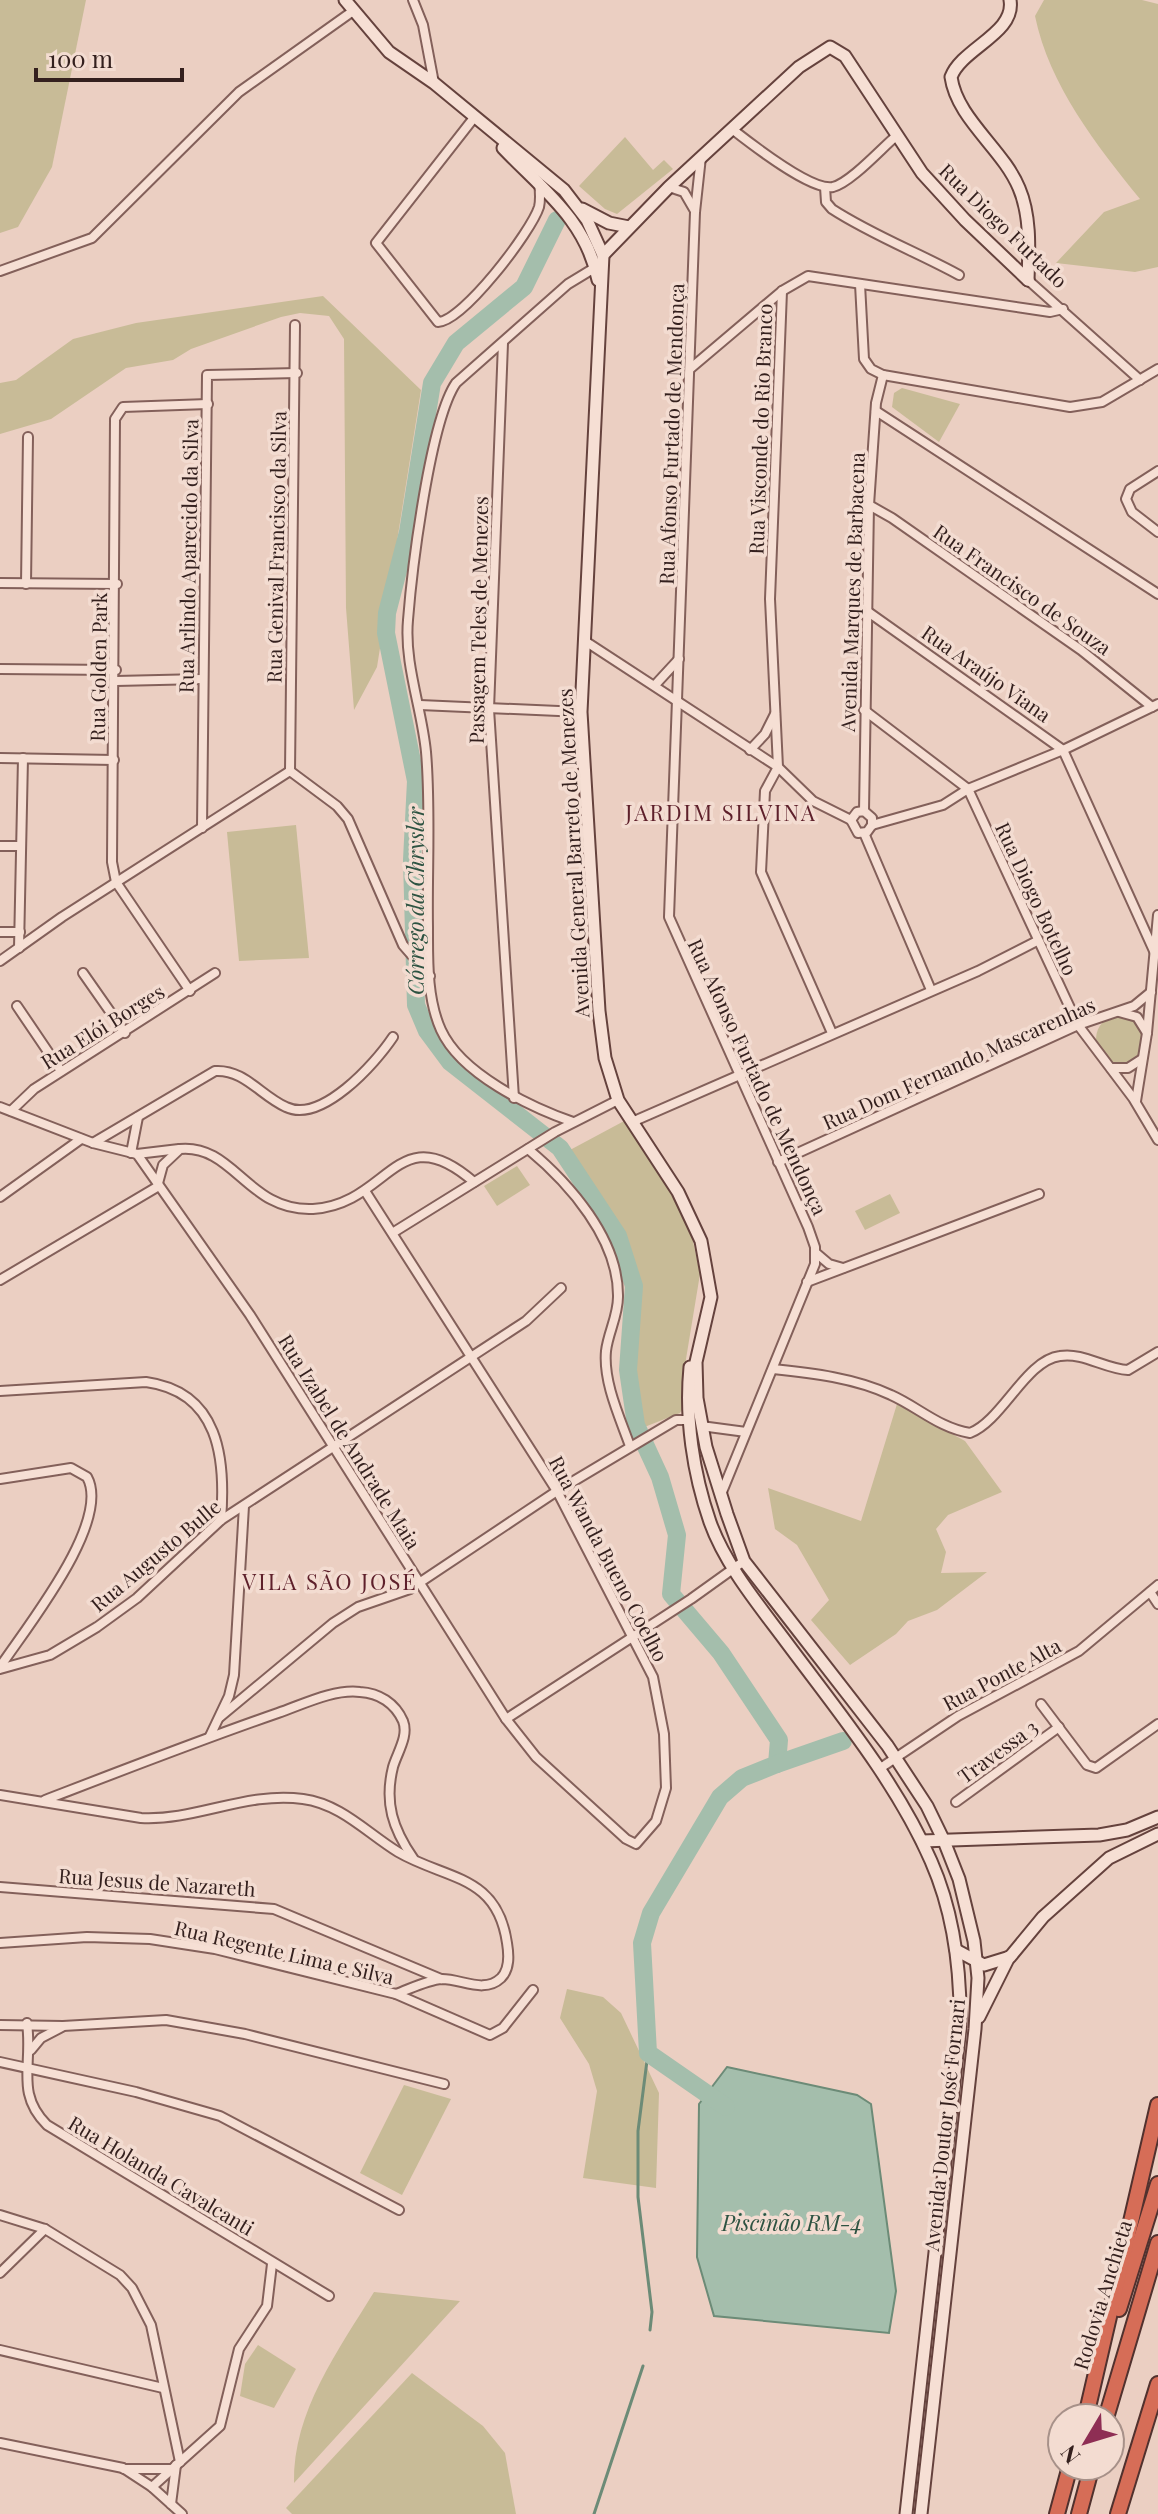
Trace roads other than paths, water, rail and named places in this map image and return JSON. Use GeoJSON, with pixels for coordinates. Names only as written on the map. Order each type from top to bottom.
{"type":"FeatureCollection","features":[{"type":"Feature","properties":{"kind":"highway"},"geometry":{"type":"LineString","coordinates":[[1089,2402],[1158,2105]]}},
{"type":"Feature","properties":{"kind":"highway","name":"Rodovia Anchieta"},"geometry":{"type":"LineString","coordinates":[[1091,2402],[1158,2184]]}},
{"type":"Feature","properties":{"kind":"highway","name":"Rodovia Anchieta"},"geometry":{"type":"LineString","coordinates":[[1111,2402],[1158,2243]]}},
{"type":"Feature","properties":{"kind":"highway"},"geometry":{"type":"LineString","coordinates":[[1118,2514],[1158,2384]]}},
{"type":"Feature","properties":{"kind":"highway"},"geometry":{"type":"LineString","coordinates":[[1048,2514],[1063,2482]]}},
{"type":"Feature","properties":{"kind":"highway"},"geometry":{"type":"LineString","coordinates":[[1057,2514],[1066,2482]]}},
{"type":"Feature","properties":{"kind":"highway"},"geometry":{"type":"LineString","coordinates":[[1079,2514],[1088,2482]]}},
{"type":"Feature","properties":{"kind":"main road"},"geometry":{"type":"LineString","coordinates":[[345,0],[389,52],[434,83],[489,132],[547,174],[579,207],[603,255],[600,289]]}},
{"type":"Feature","properties":{"kind":"main road"},"geometry":{"type":"LineString","coordinates":[[1010,0],[1011,9],[1005,23],[969,53],[951,77],[960,102],[1019,189],[1029,246],[1028,280]]}},
{"type":"Feature","properties":{"kind":"main road","name":"Rua Diogo Furtado"},"geometry":{"type":"LineString","coordinates":[[732,129],[799,67],[830,47],[845,56],[895,137],[946,200],[1028,280]]}},
{"type":"Feature","properties":{"kind":"main road"},"geometry":{"type":"LineString","coordinates":[[603,255],[669,187],[732,129]]}},
{"type":"Feature","properties":{"kind":"main road"},"geometry":{"type":"LineString","coordinates":[[489,132],[564,208],[584,237],[600,289]]}},
{"type":"Feature","properties":{"kind":"main road"},"geometry":{"type":"LineString","coordinates":[[579,207],[609,223],[629,227]]}},
{"type":"Feature","properties":{"kind":"main road","name":"Avenida General Barreto de Menezes"},"geometry":{"type":"LineString","coordinates":[[600,289],[581,712],[599,1011],[605,1058],[618,1100],[678,1192],[701,1241],[711,1297],[690,1361],[687,1420]]}},
{"type":"Feature","properties":{"kind":"main road","name":"Avenida General Barreto de Menezes"},"geometry":{"type":"LineString","coordinates":[[699,1340],[696,1362],[701,1426],[722,1492],[739,1564]]}},
{"type":"Feature","properties":{"kind":"main road"},"geometry":{"type":"LineString","coordinates":[[687,1420],[706,1447]]}},
{"type":"Feature","properties":{"kind":"main road","name":"Avenida Doutor José Fornari"},"geometry":{"type":"LineString","coordinates":[[687,1420],[710,1523],[879,1769],[922,1841],[944,1899],[956,1950],[961,1984],[959,2039],[906,2514]]}},
{"type":"Feature","properties":{"kind":"main road","name":"Avenida Doutor José Fornari"},"geometry":{"type":"LineString","coordinates":[[739,1564],[895,1757],[944,1841],[968,1911],[977,1964],[975,2029],[921,2514]]}},
{"type":"Feature","properties":{"kind":"main road"},"geometry":{"type":"LineString","coordinates":[[922,1841],[1099,1835],[1127,1830],[1158,1817]]}},
{"type":"Feature","properties":{"kind":"main road"},"geometry":{"type":"LineString","coordinates":[[1099,1835],[1108,1844],[1109,1858]]}},
{"type":"Feature","properties":{"kind":"main road"},"geometry":{"type":"LineString","coordinates":[[975,2029],[1010,1957],[1043,1917],[1109,1858],[1155,1837]]}},
{"type":"Feature","properties":{"kind":"main road"},"geometry":{"type":"LineString","coordinates":[[956,1950],[977,1964],[990,1965],[1010,1957]]}},
{"type":"Feature","properties":{"kind":"street"},"geometry":{"type":"LineString","coordinates":[[413,0],[423,25],[434,83]]}},
{"type":"Feature","properties":{"kind":"street"},"geometry":{"type":"LineString","coordinates":[[0,271],[92,238],[239,92],[353,11]]}},
{"type":"Feature","properties":{"kind":"street"},"geometry":{"type":"LineString","coordinates":[[473,119],[376,245],[435,319],[441,322],[489,280],[536,214],[540,201],[539,181]]}},
{"type":"Feature","properties":{"kind":"street"},"geometry":{"type":"LineString","coordinates":[[732,129],[806,179],[825,187],[841,183],[895,137]]}},
{"type":"Feature","properties":{"kind":"street","name":"Rua Afonso Furtado de Mendonça"},"geometry":{"type":"LineString","coordinates":[[701,157],[695,212],[669,917],[816,1253]]}},
{"type":"Feature","properties":{"kind":"street"},"geometry":{"type":"LineString","coordinates":[[669,187],[684,192],[695,212]]}},
{"type":"Feature","properties":{"kind":"street"},"geometry":{"type":"LineString","coordinates":[[825,187],[826,202],[832,209],[892,244],[930,258],[959,275]]}},
{"type":"Feature","properties":{"kind":"street"},"geometry":{"type":"LineString","coordinates":[[536,214],[549,208],[564,208]]}},
{"type":"Feature","properties":{"kind":"street"},"geometry":{"type":"LineString","coordinates":[[573,1122],[514,1098],[448,1042],[437,1018],[430,976],[428,797],[420,705],[410,655],[408,621],[443,406],[456,383],[568,284],[596,268],[603,255]]}},
{"type":"Feature","properties":{"kind":"street","name":"Rua Visconde do Rio Branco"},"geometry":{"type":"LineString","coordinates":[[778,767],[770,599],[782,291],[808,276],[1050,312],[1063,309]]}},
{"type":"Feature","properties":{"kind":"street","name":"Rua Diogo Furtado"},"geometry":{"type":"LineString","coordinates":[[1028,280],[1140,380]]}},
{"type":"Feature","properties":{"kind":"street"},"geometry":{"type":"LineString","coordinates":[[860,284],[864,359],[871,369],[883,375],[1070,407],[1102,402],[1158,369]]}},
{"type":"Feature","properties":{"kind":"street"},"geometry":{"type":"LineString","coordinates":[[691,368],[782,291]]}},
{"type":"Feature","properties":{"kind":"street","name":"Rua Genival Francisco da Silva"},"geometry":{"type":"LineString","coordinates":[[290,771],[297,373],[295,325]]}},
{"type":"Feature","properties":{"kind":"street","name":"Passagem Teles de Menezes"},"geometry":{"type":"LineString","coordinates":[[503,343],[489,709],[514,1098]]}},
{"type":"Feature","properties":{"kind":"street","name":"Rua Arlindo Aparecido da Silva"},"geometry":{"type":"LineString","coordinates":[[202,828],[207,375],[212,372],[297,373]]}},
{"type":"Feature","properties":{"kind":"street","name":"Avenida Marques de Barbacena"},"geometry":{"type":"LineString","coordinates":[[864,811],[864,609],[876,411],[883,375]]}},
{"type":"Feature","properties":{"kind":"street","name":"Rua Golden Park"},"geometry":{"type":"LineString","coordinates":[[190,991],[116,882],[112,835],[117,584],[115,419],[123,407],[208,404]]}},
{"type":"Feature","properties":{"kind":"street"},"geometry":{"type":"LineString","coordinates":[[876,411],[1158,594]]}},
{"type":"Feature","properties":{"kind":"street"},"geometry":{"type":"LineString","coordinates":[[26,584],[28,437]]}},
{"type":"Feature","properties":{"kind":"street"},"geometry":{"type":"LineString","coordinates":[[1158,471],[1130,489],[1126,499],[1132,512],[1158,532]]}},
{"type":"Feature","properties":{"kind":"street","name":"Rua Francisco de Souza"},"geometry":{"type":"LineString","coordinates":[[869,505],[1081,650],[1155,706]]}},
{"type":"Feature","properties":{"kind":"street"},"geometry":{"type":"LineString","coordinates":[[0,583],[117,584]]}},
{"type":"Feature","properties":{"kind":"street","name":"Rua Araújo Viana"},"geometry":{"type":"LineString","coordinates":[[864,609],[1046,735],[1063,750],[1155,953]]}},
{"type":"Feature","properties":{"kind":"street"},"geometry":{"type":"LineString","coordinates":[[585,641],[778,767],[813,801],[851,820]]}},
{"type":"Feature","properties":{"kind":"street"},"geometry":{"type":"LineString","coordinates":[[655,685],[679,658]]}},
{"type":"Feature","properties":{"kind":"street"},"geometry":{"type":"LineString","coordinates":[[0,669],[116,670]]}},
{"type":"Feature","properties":{"kind":"street"},"geometry":{"type":"LineString","coordinates":[[116,681],[202,679]]}},
{"type":"Feature","properties":{"kind":"street"},"geometry":{"type":"LineString","coordinates":[[420,705],[581,712]]}},
{"type":"Feature","properties":{"kind":"street"},"geometry":{"type":"LineString","coordinates":[[864,833],[872,825],[929,809],[945,798],[1063,750],[1155,706]]}},
{"type":"Feature","properties":{"kind":"street"},"geometry":{"type":"LineString","coordinates":[[864,710],[965,791]]}},
{"type":"Feature","properties":{"kind":"street"},"geometry":{"type":"LineString","coordinates":[[750,750],[765,734],[776,713]]}},
{"type":"Feature","properties":{"kind":"street"},"geometry":{"type":"LineString","coordinates":[[0,758],[114,760]]}},
{"type":"Feature","properties":{"kind":"street"},"geometry":{"type":"LineString","coordinates":[[19,948],[23,758]]}},
{"type":"Feature","properties":{"kind":"street"},"geometry":{"type":"LineString","coordinates":[[778,767],[765,791],[761,872],[832,1033]]}},
{"type":"Feature","properties":{"kind":"street"},"geometry":{"type":"LineString","coordinates":[[0,961],[116,882],[290,771],[337,806],[348,819],[403,945],[430,976]]}},
{"type":"Feature","properties":{"kind":"street","name":"Rua Diogo Botelho"},"geometry":{"type":"LineString","coordinates":[[965,791],[1078,1025],[1136,1102],[1158,1140]]}},
{"type":"Feature","properties":{"kind":"street"},"geometry":{"type":"LineString","coordinates":[[872,825],[872,818],[864,811],[857,812],[851,820],[853,829],[864,833],[931,990]]}},
{"type":"Feature","properties":{"kind":"street"},"geometry":{"type":"LineString","coordinates":[[0,846],[21,846]]}},
{"type":"Feature","properties":{"kind":"street"},"geometry":{"type":"LineString","coordinates":[[1136,1102],[1147,1033],[1158,915]]}},
{"type":"Feature","properties":{"kind":"street"},"geometry":{"type":"LineString","coordinates":[[0,932],[20,932]]}},
{"type":"Feature","properties":{"kind":"street"},"geometry":{"type":"LineString","coordinates":[[632,1122],[1037,941]]}},
{"type":"Feature","properties":{"kind":"street"},"geometry":{"type":"LineString","coordinates":[[83,973],[125,1033]]}},
{"type":"Feature","properties":{"kind":"street","name":"Rua Elói Borges"},"geometry":{"type":"LineString","coordinates":[[11,1111],[23,1097],[61,1071],[215,973]]}},
{"type":"Feature","properties":{"kind":"street","name":"Rua Dom Fernando Mascarenhas"},"geometry":{"type":"LineString","coordinates":[[778,1162],[1078,1025],[1137,1005],[1151,992]]}},
{"type":"Feature","properties":{"kind":"street"},"geometry":{"type":"LineString","coordinates":[[17,1006],[61,1071]]}},
{"type":"Feature","properties":{"kind":"street"},"geometry":{"type":"LineString","coordinates":[[1118,1012],[1137,1017],[1147,1033]]}},
{"type":"Feature","properties":{"kind":"street"},"geometry":{"type":"LineString","coordinates":[[1090,1043],[1093,1029],[1102,1017]]}},
{"type":"Feature","properties":{"kind":"street"},"geometry":{"type":"LineString","coordinates":[[93,1143],[201,1076],[225,1070],[288,1108],[306,1111],[331,1099],[366,1071],[393,1037]]}},
{"type":"Feature","properties":{"kind":"street"},"geometry":{"type":"LineString","coordinates":[[1110,1068],[1128,1068],[1143,1057]]}},
{"type":"Feature","properties":{"kind":"street"},"geometry":{"type":"LineString","coordinates":[[394,1232],[538,1142],[618,1100]]}},
{"type":"Feature","properties":{"kind":"street"},"geometry":{"type":"LineString","coordinates":[[0,1107],[81,1139],[134,1154],[203,1149],[218,1156],[252,1189],[286,1206],[318,1209],[365,1191],[418,1156],[428,1155],[453,1164],[474,1182]]}},
{"type":"Feature","properties":{"kind":"street"},"geometry":{"type":"LineString","coordinates":[[134,1154],[138,1116]]}},
{"type":"Feature","properties":{"kind":"street"},"geometry":{"type":"LineString","coordinates":[[0,1197],[81,1139]]}},
{"type":"Feature","properties":{"kind":"street"},"geometry":{"type":"LineString","coordinates":[[0,1280],[157,1187],[163,1165],[180,1149]]}},
{"type":"Feature","properties":{"kind":"street"},"geometry":{"type":"LineString","coordinates":[[528,1149],[564,1180],[583,1204],[612,1265],[618,1297],[606,1351],[610,1386],[633,1444]]}},
{"type":"Feature","properties":{"kind":"street","name":"Rua Izabel de Andrade Maia"},"geometry":{"type":"LineString","coordinates":[[134,1154],[250,1315],[506,1719],[536,1757],[626,1839],[636,1844],[642,1840]]}},
{"type":"Feature","properties":{"kind":"street","name":"Rua Wanda Bueno Coelho"},"geometry":{"type":"LineString","coordinates":[[365,1191],[557,1491],[653,1677],[665,1761],[662,1805],[642,1840]]}},
{"type":"Feature","properties":{"kind":"street"},"geometry":{"type":"LineString","coordinates":[[806,1282],[1039,1194]]}},
{"type":"Feature","properties":{"kind":"street"},"geometry":{"type":"LineString","coordinates":[[722,1492],[773,1369],[816,1253],[829,1264],[844,1268]]}},
{"type":"Feature","properties":{"kind":"street","name":"Rua Augusto Bulle"},"geometry":{"type":"LineString","coordinates":[[0,1668],[50,1655],[97,1627],[137,1598],[221,1520],[526,1321],[561,1288]]}},
{"type":"Feature","properties":{"kind":"street"},"geometry":{"type":"LineString","coordinates":[[773,1369],[865,1384],[893,1395],[946,1428],[970,1433],[985,1424],[1021,1385],[1053,1357],[1076,1356],[1128,1370],[1158,1352]]}},
{"type":"Feature","properties":{"kind":"street"},"geometry":{"type":"LineString","coordinates":[[0,1391],[146,1382],[162,1384],[191,1398],[210,1420],[215,1436],[221,1520]]}},
{"type":"Feature","properties":{"kind":"street"},"geometry":{"type":"LineString","coordinates":[[220,1717],[333,1623],[358,1607],[401,1593],[419,1583],[633,1444],[676,1420],[687,1420]]}},
{"type":"Feature","properties":{"kind":"street"},"geometry":{"type":"LineString","coordinates":[[701,1426],[746,1432]]}},
{"type":"Feature","properties":{"kind":"street"},"geometry":{"type":"LineString","coordinates":[[0,1668],[57,1583],[88,1517],[93,1497],[87,1477],[71,1468],[1,1477]]}},
{"type":"Feature","properties":{"kind":"street"},"geometry":{"type":"LineString","coordinates":[[210,1737],[234,1675],[244,1506]]}},
{"type":"Feature","properties":{"kind":"street"},"geometry":{"type":"LineString","coordinates":[[506,1719],[691,1599],[739,1564]]}},
{"type":"Feature","properties":{"kind":"street","name":"Rua Ponte Alta"},"geometry":{"type":"LineString","coordinates":[[895,1757],[958,1716],[1059,1664],[1158,1585]]}},
{"type":"Feature","properties":{"kind":"street"},"geometry":{"type":"LineString","coordinates":[[1150,1592],[1158,1604]]}},
{"type":"Feature","properties":{"kind":"street"},"geometry":{"type":"LineString","coordinates":[[42,1801],[331,1695],[359,1691],[390,1702],[404,1723],[401,1747],[393,1766],[389,1810],[396,1830],[416,1862]]}},
{"type":"Feature","properties":{"kind":"street"},"geometry":{"type":"LineString","coordinates":[[1041,1704],[1087,1765],[1096,1768],[1158,1724]]}},
{"type":"Feature","properties":{"kind":"street","name":"Travessa 3"},"geometry":{"type":"LineString","coordinates":[[956,1802],[1059,1727]]}},
{"type":"Feature","properties":{"kind":"street"},"geometry":{"type":"LineString","coordinates":[[879,1769],[895,1757]]}},
{"type":"Feature","properties":{"kind":"street","name":"Rua Jesus de Nazareth"},"geometry":{"type":"LineString","coordinates":[[0,1795],[120,1817],[160,1819],[242,1800],[307,1799],[337,1810],[416,1862],[454,1874],[485,1895],[495,1906],[507,1939],[508,1966],[504,1975],[490,1985],[442,1979],[274,1909],[0,1887]]}},
{"type":"Feature","properties":{"kind":"street","name":"Rua Regente Lima e Silva"},"geometry":{"type":"LineString","coordinates":[[0,1943],[87,1937],[150,1939],[215,1949],[396,1994],[490,2035],[503,2028],[533,1990]]}},
{"type":"Feature","properties":{"kind":"street","name":"Rua Jesus de Nazareth"},"geometry":{"type":"LineString","coordinates":[[396,1994],[442,1979]]}},
{"type":"Feature","properties":{"kind":"street"},"geometry":{"type":"LineString","coordinates":[[0,2025],[27,2023],[63,2026],[166,2020],[245,2034],[444,2084]]}},
{"type":"Feature","properties":{"kind":"street","name":"Rua Holanda Cavalcanti"},"geometry":{"type":"LineString","coordinates":[[27,2023],[31,2050],[26,2092],[31,2108],[47,2125],[329,2296]]}},
{"type":"Feature","properties":{"kind":"street"},"geometry":{"type":"LineString","coordinates":[[31,2050],[41,2038],[63,2026]]}},
{"type":"Feature","properties":{"kind":"street"},"geometry":{"type":"LineString","coordinates":[[0,2062],[136,2092],[220,2116],[399,2210]]}},
{"type":"Feature","properties":{"kind":"street"},"geometry":{"type":"LineString","coordinates":[[0,2215],[45,2229],[120,2275],[132,2288],[151,2325],[163,2388],[176,2465],[171,2504]]}},
{"type":"Feature","properties":{"kind":"street"},"geometry":{"type":"LineString","coordinates":[[0,2273],[45,2229]]}},
{"type":"Feature","properties":{"kind":"street"},"geometry":{"type":"LineString","coordinates":[[152,2487],[220,2426],[235,2359],[267,2306],[272,2264]]}},
{"type":"Feature","properties":{"kind":"street"},"geometry":{"type":"LineString","coordinates":[[0,2350],[163,2388]]}},
{"type":"Feature","properties":{"kind":"street"},"geometry":{"type":"LineString","coordinates":[[0,2443],[123,2468],[176,2465]]}},
{"type":"Feature","properties":{"kind":"street"},"geometry":{"type":"LineString","coordinates":[[123,2468],[152,2487],[182,2514]]}},
{"type":"Feature","properties":{"kind":"water","name":"Piscinão RM-4"},"geometry":{"type":"Polygon","coordinates":[[[727,2067],[857,2095],[871,2104],[896,2291],[889,2333],[714,2316],[697,2257],[699,2104],[727,2067]]]}},
{"type":"Feature","properties":{"kind":"waterway","name":"Córrego da Chrysler"},"geometry":{"type":"LineString","coordinates":[[557,220],[524,287],[456,343],[432,383],[408,532],[387,613],[386,633],[416,781],[412,860],[416,1005],[427,1031],[450,1062],[560,1148],[618,1236],[634,1286],[628,1370],[636,1425],[660,1477],[677,1535],[671,1594],[721,1653],[779,1740],[777,1764],[742,1778],[720,1797],[651,1913],[642,1943],[648,2053],[726,2107]]}},
{"type":"Feature","properties":{"kind":"waterway"},"geometry":{"type":"LineString","coordinates":[[777,1764],[843,1741]]}},
{"type":"Feature","properties":{"kind":"waterway"},"geometry":{"type":"LineString","coordinates":[[648,2053],[638,2131],[638,2197],[652,2312],[650,2330]]}},
{"type":"Feature","properties":{"kind":"waterway"},"geometry":{"type":"LineString","coordinates":[[594,2514],[643,2366]]}},
{"type":"Feature","properties":{"kind":"district","name":"JARDIM SILVINA"},"geometry":{"type":"Point","coordinates":[721,813]}},
{"type":"Feature","properties":{"kind":"district","name":"VILA SÃO JOSÉ"},"geometry":{"type":"Point","coordinates":[330,1582]}}]}
